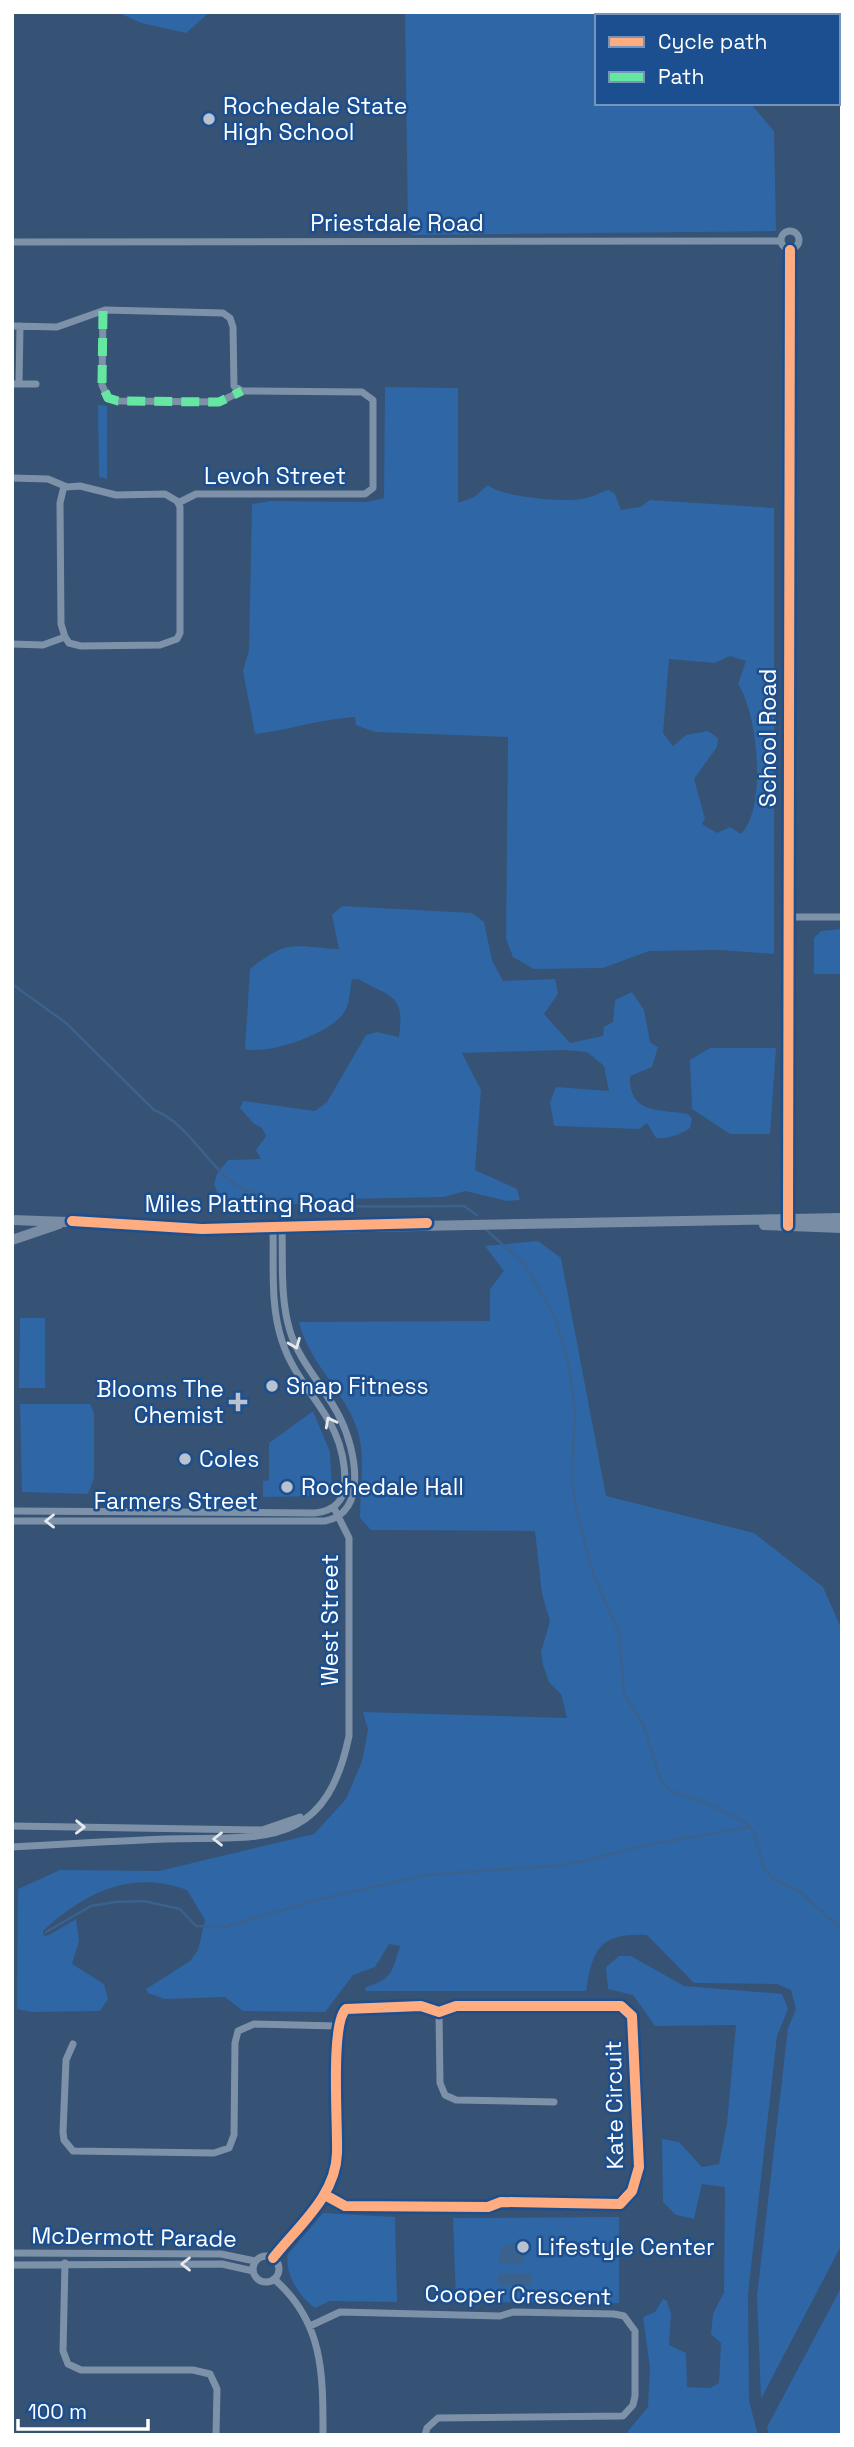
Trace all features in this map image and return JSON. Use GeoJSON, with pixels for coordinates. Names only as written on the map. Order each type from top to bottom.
{"type":"FeatureCollection","features":[{"type":"Feature","properties":{"kind":"main road","name":"Miles Platting Road"},"geometry":{"type":"LineString","coordinates":[[12,1220],[202,1228],[277,1228],[427,1223],[788,1222],[842,1218]]}},
{"type":"Feature","properties":{"kind":"main road"},"geometry":{"type":"LineString","coordinates":[[12,1240],[72,1221]]}},
{"type":"Feature","properties":{"kind":"main road","name":"Miles Platting Road"},"geometry":{"type":"LineString","coordinates":[[788,1222],[842,1228]]}},
{"type":"Feature","properties":{"kind":"street","name":"School Road"},"geometry":{"type":"LineString","coordinates":[[781,241],[788,231],[797,234],[799,243],[790,250],[788,1222]]}},
{"type":"Feature","properties":{"kind":"street","name":"Priestdale Road"},"geometry":{"type":"LineString","coordinates":[[12,242],[781,241]]}},
{"type":"Feature","properties":{"kind":"street"},"geometry":{"type":"LineString","coordinates":[[781,241],[783,246],[790,250]]}},
{"type":"Feature","properties":{"kind":"street"},"geometry":{"type":"LineString","coordinates":[[103,311],[102,385],[108,398],[118,401],[219,402],[242,391]]}},
{"type":"Feature","properties":{"kind":"street"},"geometry":{"type":"LineString","coordinates":[[36,384],[16,384],[16,326],[57,327],[103,311],[223,313],[230,318],[233,327],[234,386],[242,391]]}},
{"type":"Feature","properties":{"kind":"street","name":"Levoh Street"},"geometry":{"type":"LineString","coordinates":[[12,478],[48,478],[64,486],[80,486],[116,495],[165,494],[177,503],[195,494],[359,495],[373,488],[373,400],[362,392],[242,391]]}},
{"type":"Feature","properties":{"kind":"street"},"geometry":{"type":"LineString","coordinates":[[64,486],[60,516],[61,624],[69,643],[81,646],[159,645],[177,639],[180,634],[181,528],[177,503]]}},
{"type":"Feature","properties":{"kind":"street"},"geometry":{"type":"LineString","coordinates":[[12,644],[43,645],[65,637]]}},
{"type":"Feature","properties":{"kind":"street"},"geometry":{"type":"LineString","coordinates":[[789,917],[842,917]]}},
{"type":"Feature","properties":{"kind":"street"},"geometry":{"type":"LineString","coordinates":[[277,1228],[275,1313],[289,1358],[321,1405],[340,1443],[345,1488],[341,1500],[334,1508]]}},
{"type":"Feature","properties":{"kind":"street"},"geometry":{"type":"LineString","coordinates":[[277,1228],[286,1313],[298,1353],[341,1420],[348,1441],[353,1496],[349,1508],[338,1517]]}},
{"type":"Feature","properties":{"kind":"street"},"geometry":{"type":"LineString","coordinates":[[275,1313],[286,1313]]}},
{"type":"Feature","properties":{"kind":"street","name":"Farmers Street"},"geometry":{"type":"LineString","coordinates":[[12,1521],[258,1517],[315,1513],[334,1508]]}},
{"type":"Feature","properties":{"kind":"street","name":"West Street"},"geometry":{"type":"LineString","coordinates":[[324,1801],[342,1769],[349,1737],[349,1538],[334,1508]]}},
{"type":"Feature","properties":{"kind":"street","name":"Farmers Street"},"geometry":{"type":"LineString","coordinates":[[12,1511],[325,1521],[338,1517]]}},
{"type":"Feature","properties":{"kind":"street"},"geometry":{"type":"LineString","coordinates":[[12,1826],[262,1830],[282,1826],[324,1801]]}},
{"type":"Feature","properties":{"kind":"street"},"geometry":{"type":"LineString","coordinates":[[12,1847],[168,1839],[250,1839],[283,1832],[313,1814],[324,1801]]}},
{"type":"Feature","properties":{"kind":"street"},"geometry":{"type":"LineString","coordinates":[[168,1828],[168,1839]]}},
{"type":"Feature","properties":{"kind":"street","name":"Kate Circuit"},"geometry":{"type":"LineString","coordinates":[[325,2195],[345,2206],[488,2207],[501,2202],[620,2204],[632,2191],[639,2167],[634,2026],[628,2011],[611,2006],[456,2006],[439,2012],[421,2006],[351,2007],[341,2013],[337,2026]]}},
{"type":"Feature","properties":{"kind":"street"},"geometry":{"type":"LineString","coordinates":[[439,2012],[440,2083],[445,2095],[456,2100],[554,2102]]}},
{"type":"Feature","properties":{"kind":"street"},"geometry":{"type":"LineString","coordinates":[[73,2044],[66,2060],[63,2132],[64,2140],[73,2151],[214,2153],[229,2148],[234,2135],[235,2043],[238,2031],[254,2024],[337,2026],[337,2158],[325,2195],[274,2258]]}},
{"type":"Feature","properties":{"kind":"street","name":"McDermott Parade"},"geometry":{"type":"LineString","coordinates":[[12,2253],[221,2254],[256,2261]]}},
{"type":"Feature","properties":{"kind":"street"},"geometry":{"type":"LineString","coordinates":[[274,2258],[263,2256],[256,2261],[253,2271],[261,2281],[274,2279]]}},
{"type":"Feature","properties":{"kind":"street"},"geometry":{"type":"LineString","coordinates":[[274,2258],[279,2270],[274,2279]]}},
{"type":"Feature","properties":{"kind":"street"},"geometry":{"type":"LineString","coordinates":[[65,2263],[63,2351],[68,2364],[81,2370],[192,2370],[210,2374],[217,2389],[216,2435]]}},
{"type":"Feature","properties":{"kind":"street","name":"McDermott Parade"},"geometry":{"type":"LineString","coordinates":[[12,2265],[222,2264],[253,2271]]}},
{"type":"Feature","properties":{"kind":"street"},"geometry":{"type":"LineString","coordinates":[[274,2279],[310,2326],[323,2368],[323,2435]]}},
{"type":"Feature","properties":{"kind":"street","name":"Cooper Crescent"},"geometry":{"type":"LineString","coordinates":[[310,2326],[340,2312],[500,2316],[513,2312],[614,2314],[624,2316],[635,2331],[635,2396],[633,2405],[623,2416],[439,2418],[427,2428],[425,2435]]}},
{"type":"Feature","properties":{"kind":"shaded area"},"geometry":{"type":"Polygon","coordinates":[[[117,12],[210,12],[186,33],[141,23],[117,12]]]}},
{"type":"Feature","properties":{"kind":"shaded area"},"geometry":{"type":"Polygon","coordinates":[[[405,12],[693,12],[595,14],[595,105],[752,105],[774,131],[776,231],[414,235],[408,232],[405,12]]]}},
{"type":"Feature","properties":{"kind":"shaded area"},"geometry":{"type":"Polygon","coordinates":[[[385,387],[458,388],[458,503],[474,497],[488,485],[505,493],[560,500],[584,498],[608,490],[615,494],[621,510],[640,507],[650,500],[774,508],[774,954],[720,950],[649,951],[603,968],[534,969],[513,957],[506,939],[508,737],[375,732],[356,725],[355,717],[255,734],[243,671],[249,650],[252,504],[271,501],[367,502],[384,498],[385,387]],[[730,656],[715,663],[669,659],[663,733],[673,746],[686,735],[708,731],[718,738],[717,747],[694,779],[705,819],[702,824],[717,833],[730,827],[741,834],[749,821],[754,804],[757,783],[755,738],[751,716],[738,684],[746,661],[730,656]]]}},
{"type":"Feature","properties":{"kind":"shaded area"},"geometry":{"type":"Polygon","coordinates":[[[98,405],[107,406],[107,479],[99,477],[98,405]]]}},
{"type":"Feature","properties":{"kind":"shaded area"},"geometry":{"type":"Polygon","coordinates":[[[342,906],[472,913],[484,922],[492,960],[503,981],[555,979],[558,994],[544,1014],[570,1043],[603,1036],[604,1027],[613,1022],[615,1000],[632,992],[644,1010],[650,1042],[658,1047],[652,1067],[630,1076],[631,1089],[635,1098],[648,1108],[688,1114],[692,1119],[690,1128],[673,1136],[656,1138],[647,1123],[639,1129],[554,1126],[550,1102],[556,1087],[609,1091],[604,1066],[587,1052],[565,1050],[462,1053],[481,1090],[475,1170],[517,1189],[520,1200],[507,1201],[465,1191],[444,1197],[344,1199],[269,1207],[229,1204],[219,1197],[214,1184],[217,1174],[228,1160],[261,1159],[256,1150],[266,1136],[262,1128],[254,1124],[240,1108],[243,1101],[315,1111],[327,1102],[366,1035],[377,1032],[399,1037],[400,1012],[394,999],[358,979],[352,979],[345,1011],[328,1027],[300,1041],[269,1049],[245,1049],[250,969],[283,949],[301,946],[339,949],[332,915],[342,906]]]}},
{"type":"Feature","properties":{"kind":"shaded area"},"geometry":{"type":"Polygon","coordinates":[[[842,929],[842,974],[814,974],[814,938],[821,931],[842,929]]]}},
{"type":"Feature","properties":{"kind":"shaded area"},"geometry":{"type":"Polygon","coordinates":[[[710,1048],[776,1048],[770,1134],[730,1134],[692,1109],[690,1060],[710,1048]]]}},
{"type":"Feature","properties":{"kind":"shaded area"},"geometry":{"type":"Polygon","coordinates":[[[538,1241],[561,1258],[606,1496],[754,1533],[823,1587],[842,1630],[842,2244],[761,2399],[757,2296],[788,2028],[796,2009],[791,1990],[777,1984],[694,1983],[647,1935],[631,1935],[608,1941],[601,1947],[592,1964],[586,1991],[365,1991],[366,1987],[387,1977],[393,1968],[400,1946],[389,1944],[375,1967],[353,1975],[325,2012],[243,2011],[225,1997],[165,1999],[148,1993],[146,1989],[190,1961],[198,1950],[205,1920],[187,1890],[147,1882],[109,1888],[92,1896],[43,1931],[44,1936],[49,1935],[76,1919],[79,1941],[72,1964],[104,1984],[108,1999],[100,2011],[31,2012],[17,2009],[18,1889],[60,1870],[159,1871],[314,1834],[346,1799],[362,1761],[368,1730],[363,1712],[567,1718],[561,1694],[549,1682],[543,1665],[541,1652],[550,1621],[542,1594],[535,1531],[371,1530],[360,1518],[362,1457],[354,1421],[311,1352],[299,1322],[490,1321],[490,1289],[504,1271],[485,1246],[538,1241]]]}},
{"type":"Feature","properties":{"kind":"shaded area"},"geometry":{"type":"Polygon","coordinates":[[[20,1318],[45,1318],[45,1388],[19,1388],[20,1318]]]}},
{"type":"Feature","properties":{"kind":"shaded area"},"geometry":{"type":"Polygon","coordinates":[[[20,1404],[90,1404],[94,1413],[94,1478],[88,1494],[22,1492],[20,1404]]]}},
{"type":"Feature","properties":{"kind":"shaded area"},"geometry":{"type":"Polygon","coordinates":[[[313,1411],[330,1452],[332,1491],[324,1496],[263,1497],[263,1481],[269,1480],[269,1443],[313,1411]]]}},
{"type":"Feature","properties":{"kind":"shaded area"},"geometry":{"type":"Polygon","coordinates":[[[619,1956],[631,1956],[684,1986],[782,1994],[788,2009],[777,2036],[748,2294],[749,2401],[758,2435],[628,2435],[628,2431],[648,2407],[650,2368],[643,2317],[655,2312],[663,2299],[667,2301],[671,2314],[669,2345],[686,2353],[687,2387],[710,2388],[719,2383],[721,2343],[711,2334],[713,2314],[724,2292],[725,2187],[702,2184],[694,2219],[676,2215],[663,2202],[662,2139],[679,2142],[702,2167],[719,2164],[727,2123],[736,2025],[655,2026],[633,1995],[608,1989],[606,1967],[619,1956]]]}},
{"type":"Feature","properties":{"kind":"shaded area"},"geometry":{"type":"Polygon","coordinates":[[[323,2213],[395,2217],[397,2302],[330,2301],[315,2308],[304,2298],[288,2269],[288,2254],[323,2213]]]}},
{"type":"Feature","properties":{"kind":"shaded area","name":"Lifestyle Center"},"geometry":{"type":"Polygon","coordinates":[[[619,2217],[619,2303],[456,2302],[453,2218],[619,2217]]]}},
{"type":"Feature","properties":{"kind":"shaded area"},"geometry":{"type":"Polygon","coordinates":[[[518,2243],[518,2249],[525,2249],[521,2264],[498,2264],[502,2246],[518,2243]]]}},
{"type":"Feature","properties":{"kind":"shaded area"},"geometry":{"type":"Polygon","coordinates":[[[498,2274],[531,2274],[531,2285],[498,2285],[498,2274]]]}},
{"type":"Feature","properties":{"kind":"shaded area"},"geometry":{"type":"Polygon","coordinates":[[[842,2286],[842,2435],[769,2435],[767,2427],[842,2286]]]}},
{"type":"Feature","properties":{"kind":"waterway"},"geometry":{"type":"LineString","coordinates":[[12,984],[66,1023],[154,1110],[166,1116],[186,1133],[222,1173],[232,1182],[252,1192],[279,1200],[310,1204],[377,1207],[464,1206],[477,1215]]}},
{"type":"Feature","properties":{"kind":"waterway"},"geometry":{"type":"LineString","coordinates":[[485,1229],[524,1263],[555,1317],[568,1363],[575,1407],[572,1481],[577,1514],[594,1576],[619,1633],[624,1694],[643,1724],[661,1781],[671,1791],[704,1802],[745,1822],[754,1832],[764,1868],[773,1879],[801,1892],[842,1931]]}},
{"type":"Feature","properties":{"kind":"waterway"},"geometry":{"type":"LineString","coordinates":[[46,1932],[91,1906],[144,1901],[180,1909],[196,1926],[224,1927],[313,1901],[425,1875],[565,1865],[651,1844],[749,1827]]}},
{"type":"Feature","properties":{"kind":"marked path"},"geometry":{"type":"LineString","coordinates":[[103,311],[102,385],[108,398],[118,401],[219,402],[242,391]]}},
{"type":"Feature","properties":{"kind":"cycle path"},"geometry":{"type":"LineString","coordinates":[[788,1226],[790,250]]}},
{"type":"Feature","properties":{"kind":"cycle path"},"geometry":{"type":"LineString","coordinates":[[72,1221],[202,1229],[427,1223]]}},
{"type":"Feature","properties":{"kind":"cycle path"},"geometry":{"type":"LineString","coordinates":[[273,2258],[314,2210],[335,2169],[336,2054],[341,2018],[346,2009],[421,2006],[439,2012],[456,2006],[621,2006],[632,2016],[639,2167],[632,2191],[620,2204],[501,2202],[488,2207],[345,2206],[325,2195]]}},
{"type":"Feature","properties":{"kind":"place","name":"Rochedale State High School"},"geometry":{"type":"Point","coordinates":[209,119]}},
{"type":"Feature","properties":{"kind":"place","name":"Snap Fitness"},"geometry":{"type":"Point","coordinates":[272,1386]}},
{"type":"Feature","properties":{"kind":"place","name":"Blooms The Chemist"},"geometry":{"type":"Point","coordinates":[238,1402]}},
{"type":"Feature","properties":{"kind":"place","name":"Coles"},"geometry":{"type":"Point","coordinates":[185,1459]}},
{"type":"Feature","properties":{"kind":"place","name":"Rochedale Hall"},"geometry":{"type":"Point","coordinates":[287,1487]}},
{"type":"Feature","properties":{"kind":"place","name":"Lifestyle Center"},"geometry":{"type":"Point","coordinates":[523,2247]}}]}
